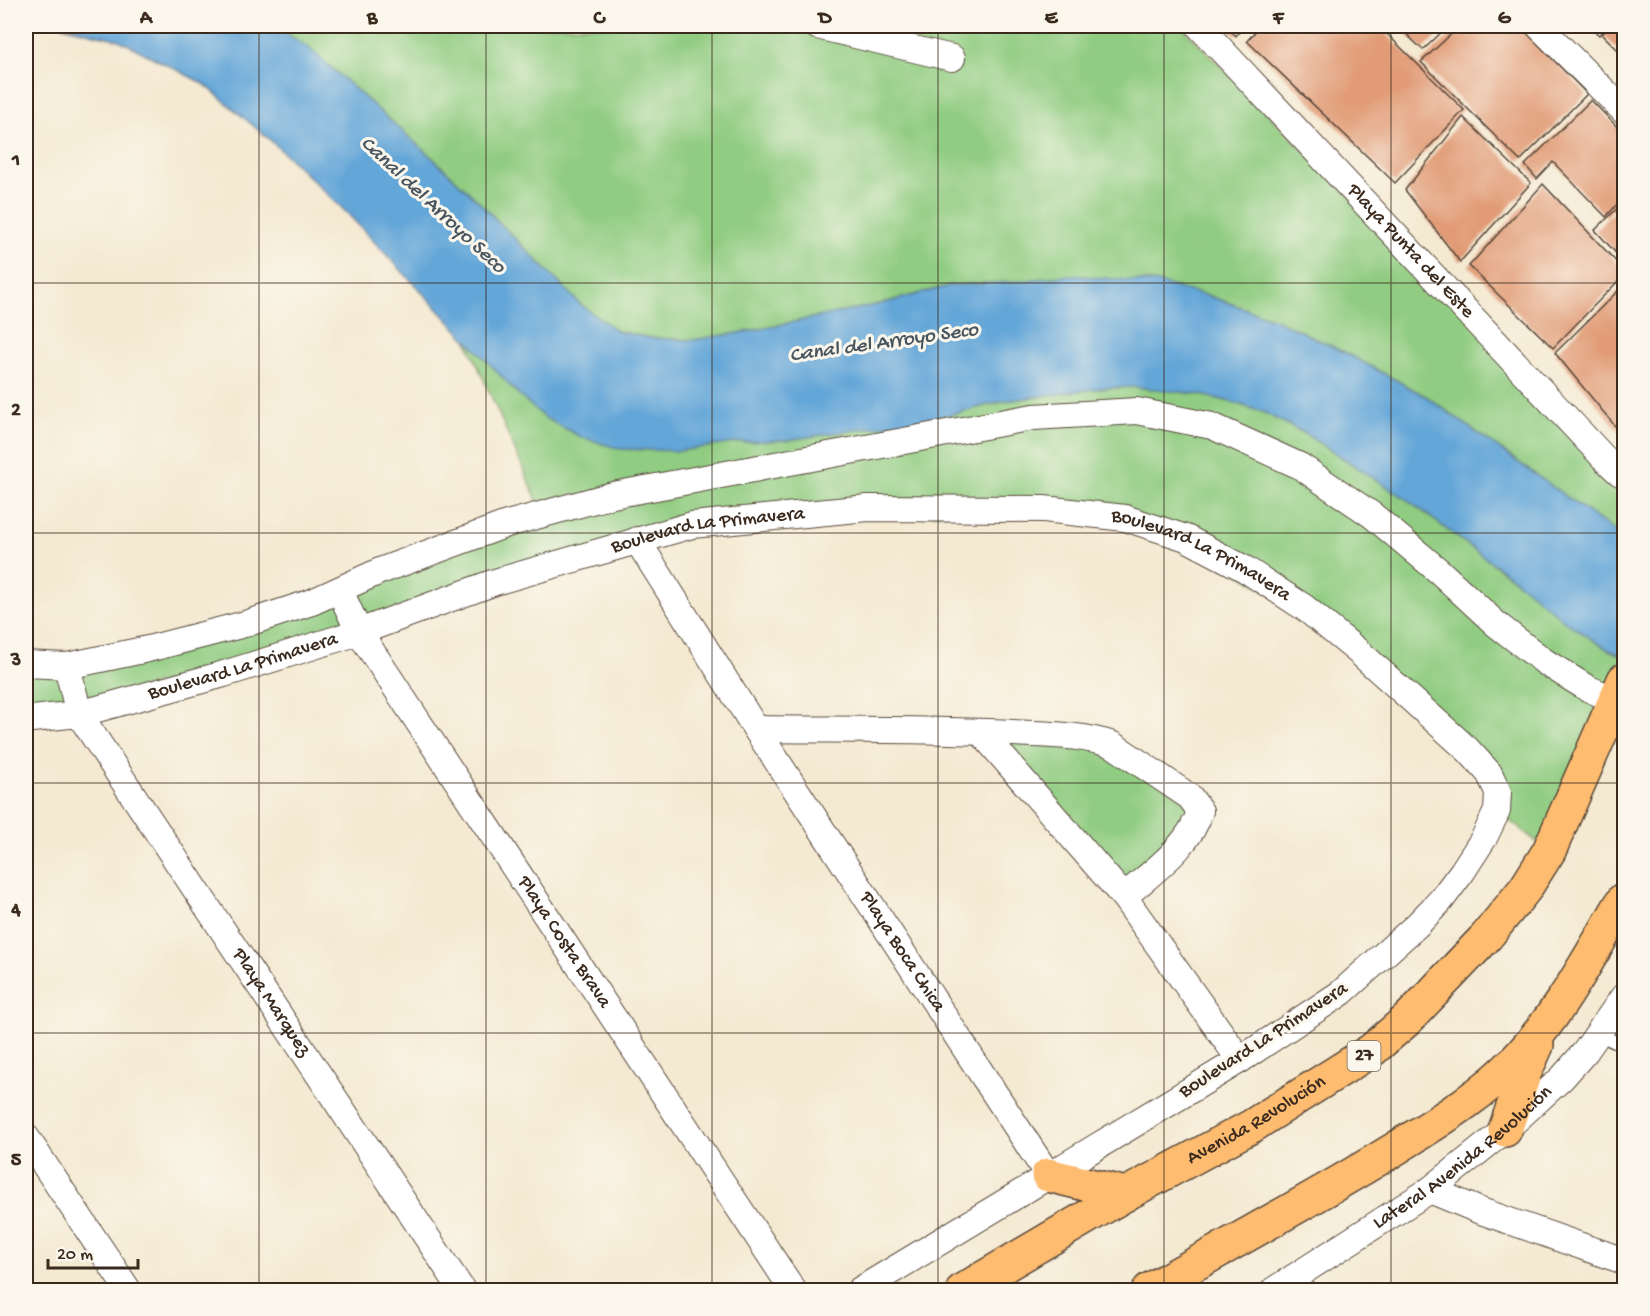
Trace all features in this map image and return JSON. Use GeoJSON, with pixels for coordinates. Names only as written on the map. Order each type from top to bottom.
{"type":"FeatureCollection","features":[{"type":"Feature","properties":{"kind":"main road","name":"Avenida Revolución"},"geometry":{"type":"LineString","coordinates":[[963,1290],[1126,1194],[1252,1126],[1372,1050],[1408,1019],[1486,937],[1525,889],[1550,851],[1619,690]]}},
{"type":"Feature","properties":{"kind":"main road"},"geometry":{"type":"LineString","coordinates":[[1505,1130],[1524,1072],[1548,1021],[1624,899]]}},
{"type":"Feature","properties":{"kind":"main road"},"geometry":{"type":"LineString","coordinates":[[1149,1290],[1366,1167],[1430,1126],[1474,1096],[1514,1062],[1548,1021]]}},
{"type":"Feature","properties":{"kind":"main road"},"geometry":{"type":"LineString","coordinates":[[1048,1175],[1126,1194]]}},
{"type":"Feature","properties":{"kind":"street"},"geometry":{"type":"LineString","coordinates":[[817,26],[952,58],[828,26]]}},
{"type":"Feature","properties":{"kind":"street","name":"Playa Punta del Este"},"geometry":{"type":"LineString","coordinates":[[1198,26],[1606,460],[1624,474]]}},
{"type":"Feature","properties":{"kind":"street"},"geometry":{"type":"LineString","coordinates":[[1539,26],[1624,111]]}},
{"type":"Feature","properties":{"kind":"street","name":"Boulevard La Primavera"},"geometry":{"type":"LineString","coordinates":[[26,664],[67,666],[148,649],[245,624],[340,591],[380,571],[507,524],[613,495],[1033,417],[1137,411],[1212,426],[1300,466],[1372,515],[1440,572],[1496,624],[1545,662],[1587,688],[1619,690]]}},
{"type":"Feature","properties":{"kind":"street","name":"Boulevard La Primavera"},"geometry":{"type":"LineString","coordinates":[[28,721],[79,714],[224,674],[359,632],[495,582],[692,525],[868,508],[1044,509],[1125,518],[1186,538],[1245,569],[1305,608],[1360,653],[1468,750],[1489,773],[1498,792],[1497,811],[1484,838],[1462,872],[1418,925],[1341,993],[1240,1060],[860,1290]]}},
{"type":"Feature","properties":{"kind":"street","name":"Playa Boca Chica"},"geometry":{"type":"LineString","coordinates":[[637,540],[756,729],[1048,1175]]}},
{"type":"Feature","properties":{"kind":"street","name":"Playa Costa Brava"},"geometry":{"type":"LineString","coordinates":[[340,591],[359,632],[793,1290]]}},
{"type":"Feature","properties":{"kind":"street","name":"Playa Marquez"},"geometry":{"type":"LineString","coordinates":[[67,666],[79,714],[462,1290]]}},
{"type":"Feature","properties":{"kind":"street"},"geometry":{"type":"LineString","coordinates":[[756,729],[981,732],[1099,740],[1113,745],[1190,797],[1200,811],[1187,840],[1124,897]]}},
{"type":"Feature","properties":{"kind":"street"},"geometry":{"type":"LineString","coordinates":[[981,732],[1124,897],[1240,1060]]}},
{"type":"Feature","properties":{"kind":"street","name":"Lateral Avenida Revolución"},"geometry":{"type":"LineString","coordinates":[[1274,1290],[1430,1190],[1505,1130],[1562,1078],[1598,1034],[1624,996]]}},
{"type":"Feature","properties":{"kind":"street"},"geometry":{"type":"LineString","coordinates":[[26,1137],[128,1290]]}},
{"type":"Feature","properties":{"kind":"street"},"geometry":{"type":"LineString","coordinates":[[1430,1190],[1478,1210],[1624,1261]]}},
{"type":"Feature","properties":{"kind":"lane"},"geometry":{"type":"LineString","coordinates":[[1598,1034],[1624,1046]]}},
{"type":"Feature","properties":{"kind":"green space"},"geometry":{"type":"Polygon","coordinates":[[[275,26],[1181,26],[1445,293],[1624,466],[1624,538],[1427,397],[1344,352],[1277,320],[1209,296],[1148,281],[1107,280],[1071,275],[1011,282],[952,285],[880,304],[750,331],[693,340],[650,338],[617,331],[580,304],[438,163],[309,48],[275,26]]]}},
{"type":"Feature","properties":{"kind":"green space"},"geometry":{"type":"Polygon","coordinates":[[[465,337],[520,396],[741,442],[787,440],[842,432],[945,416],[1004,401],[1102,388],[1135,387],[1197,394],[1232,402],[1263,412],[1304,433],[1402,496],[1607,649],[1624,657],[1624,679],[1549,851],[1497,811],[1498,792],[1360,653],[1186,538],[1044,509],[692,525],[359,632],[26,718],[26,664],[245,624],[543,514],[465,337]]]}},
{"type":"Feature","properties":{"kind":"green space"},"geometry":{"type":"Polygon","coordinates":[[[981,732],[1099,740],[1200,811],[1124,897],[981,732]]]}},
{"type":"Feature","properties":{"kind":"water","name":"Canal del Arroyo Seco"},"geometry":{"type":"Polygon","coordinates":[[[62,26],[275,26],[309,48],[438,163],[580,304],[617,331],[650,338],[693,340],[750,331],[880,304],[952,285],[1011,282],[1071,275],[1159,283],[1209,296],[1277,320],[1344,352],[1427,397],[1624,538],[1624,656],[1607,649],[1567,623],[1518,582],[1402,496],[1304,433],[1263,412],[1197,394],[1135,387],[1102,388],[1004,401],[945,416],[842,432],[679,451],[620,449],[581,437],[545,418],[520,396],[346,212],[270,140],[204,84],[119,40],[62,26]]]}},
{"type":"Feature","properties":{"kind":"building"},"geometry":{"type":"Polygon","coordinates":[[[1226,26],[1244,26],[1236,36],[1226,26]]]}},
{"type":"Feature","properties":{"kind":"building"},"geometry":{"type":"Polygon","coordinates":[[[1260,26],[1379,26],[1464,110],[1395,183],[1247,41],[1260,26]]]}},
{"type":"Feature","properties":{"kind":"building"},"geometry":{"type":"Polygon","coordinates":[[[1398,26],[1448,26],[1423,50],[1398,26]]]}},
{"type":"Feature","properties":{"kind":"building"},"geometry":{"type":"Polygon","coordinates":[[[1460,26],[1520,26],[1587,94],[1520,161],[1421,62],[1460,26]]]}},
{"type":"Feature","properties":{"kind":"building"},"geometry":{"type":"Polygon","coordinates":[[[1589,26],[1608,26],[1599,35],[1589,26]]]}},
{"type":"Feature","properties":{"kind":"building"},"geometry":{"type":"Polygon","coordinates":[[[1610,26],[1624,26],[1624,56],[1602,34],[1610,26]]]}},
{"type":"Feature","properties":{"kind":"building"},"geometry":{"type":"Polygon","coordinates":[[[1591,100],[1624,134],[1624,196],[1606,217],[1553,162],[1537,179],[1525,165],[1591,100]]]}},
{"type":"Feature","properties":{"kind":"building"},"geometry":{"type":"Polygon","coordinates":[[[1463,117],[1531,183],[1460,262],[1405,190],[1463,117]]]}},
{"type":"Feature","properties":{"kind":"building"},"geometry":{"type":"Polygon","coordinates":[[[1543,184],[1624,270],[1624,275],[1553,348],[1469,266],[1543,184]]]}},
{"type":"Feature","properties":{"kind":"building"},"geometry":{"type":"Polygon","coordinates":[[[1624,202],[1624,262],[1595,230],[1624,202]]]}},
{"type":"Feature","properties":{"kind":"building"},"geometry":{"type":"Polygon","coordinates":[[[1624,285],[1624,437],[1555,353],[1624,285]]]}}]}
